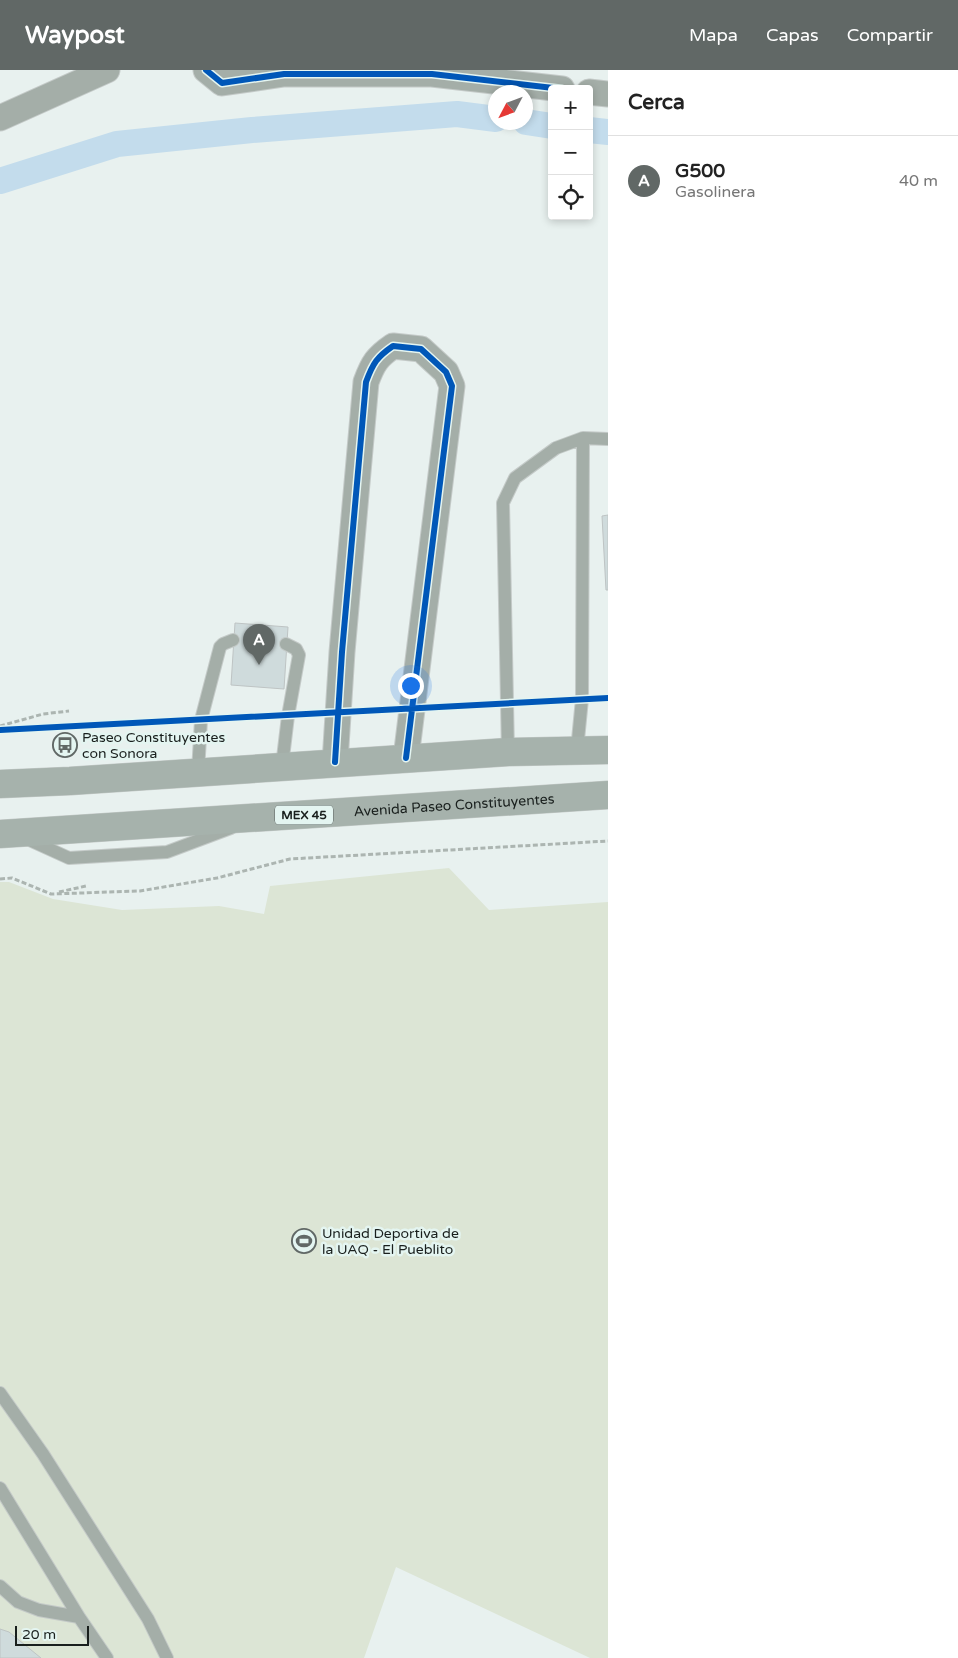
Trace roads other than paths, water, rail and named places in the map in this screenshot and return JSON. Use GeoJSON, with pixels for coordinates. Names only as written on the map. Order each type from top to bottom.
{"type":"FeatureCollection","features":[{"type":"Feature","properties":{"kind":"highway"},"geometry":{"type":"LineString","coordinates":[[0,784],[508,752],[608,750]]}},
{"type":"Feature","properties":{"kind":"highway","name":"Avenida Paseo Constituyentes"},"geometry":{"type":"LineString","coordinates":[[7,833],[608,795]]}},
{"type":"Feature","properties":{"kind":"street"},"geometry":{"type":"LineString","coordinates":[[0,118],[107,70]]}},
{"type":"Feature","properties":{"kind":"street"},"geometry":{"type":"LineString","coordinates":[[206,70],[222,83],[284,74],[432,74],[548,87]]}},
{"type":"Feature","properties":{"kind":"street"},"geometry":{"type":"LineString","coordinates":[[593,92],[608,94]]}},
{"type":"Feature","properties":{"kind":"street"},"geometry":{"type":"LineString","coordinates":[[335,762],[342,652],[366,382],[371,367],[380,355],[394,346],[421,349],[446,372],[452,386],[406,758]]}},
{"type":"Feature","properties":{"kind":"lane"},"geometry":{"type":"LineString","coordinates":[[578,750],[582,699],[583,438]]}},
{"type":"Feature","properties":{"kind":"lane"},"geometry":{"type":"LineString","coordinates":[[508,752],[503,503],[515,478],[556,448],[583,438],[608,439]]}},
{"type":"Feature","properties":{"kind":"lane"},"geometry":{"type":"LineString","coordinates":[[198,772],[201,720],[220,647],[233,640]]}},
{"type":"Feature","properties":{"kind":"lane"},"geometry":{"type":"LineString","coordinates":[[282,766],[288,716],[299,655],[296,649],[286,644]]}},
{"type":"Feature","properties":{"kind":"lane"},"geometry":{"type":"LineString","coordinates":[[0,1393],[43,1454],[148,1619],[167,1658]]}},
{"type":"Feature","properties":{"kind":"lane"},"geometry":{"type":"LineString","coordinates":[[0,1488],[79,1617],[107,1658]]}},
{"type":"Feature","properties":{"kind":"lane"},"geometry":{"type":"LineString","coordinates":[[0,1586],[18,1602],[39,1610],[79,1617]]}},
{"type":"Feature","properties":{"kind":"waterway"},"geometry":{"type":"LineString","coordinates":[[0,181],[117,144],[252,130],[457,114],[488,118]]}},
{"type":"Feature","properties":{"kind":"waterway"},"geometry":{"type":"LineString","coordinates":[[533,123],[548,125]]}},
{"type":"Feature","properties":{"kind":"waterway"},"geometry":{"type":"LineString","coordinates":[[593,130],[608,132]]}},
{"type":"Feature","properties":{"kind":"place","name":"G500"},"geometry":{"type":"Point","coordinates":[259,665]}},
{"type":"Feature","properties":{"kind":"place","name":"Paseo Constituyentes con Sonora"},"geometry":{"type":"Point","coordinates":[65,745]}},
{"type":"Feature","properties":{"kind":"place","name":"Unidad Deportiva de la UAQ - El Pueblito"},"geometry":{"type":"Point","coordinates":[304,1241]}}]}
